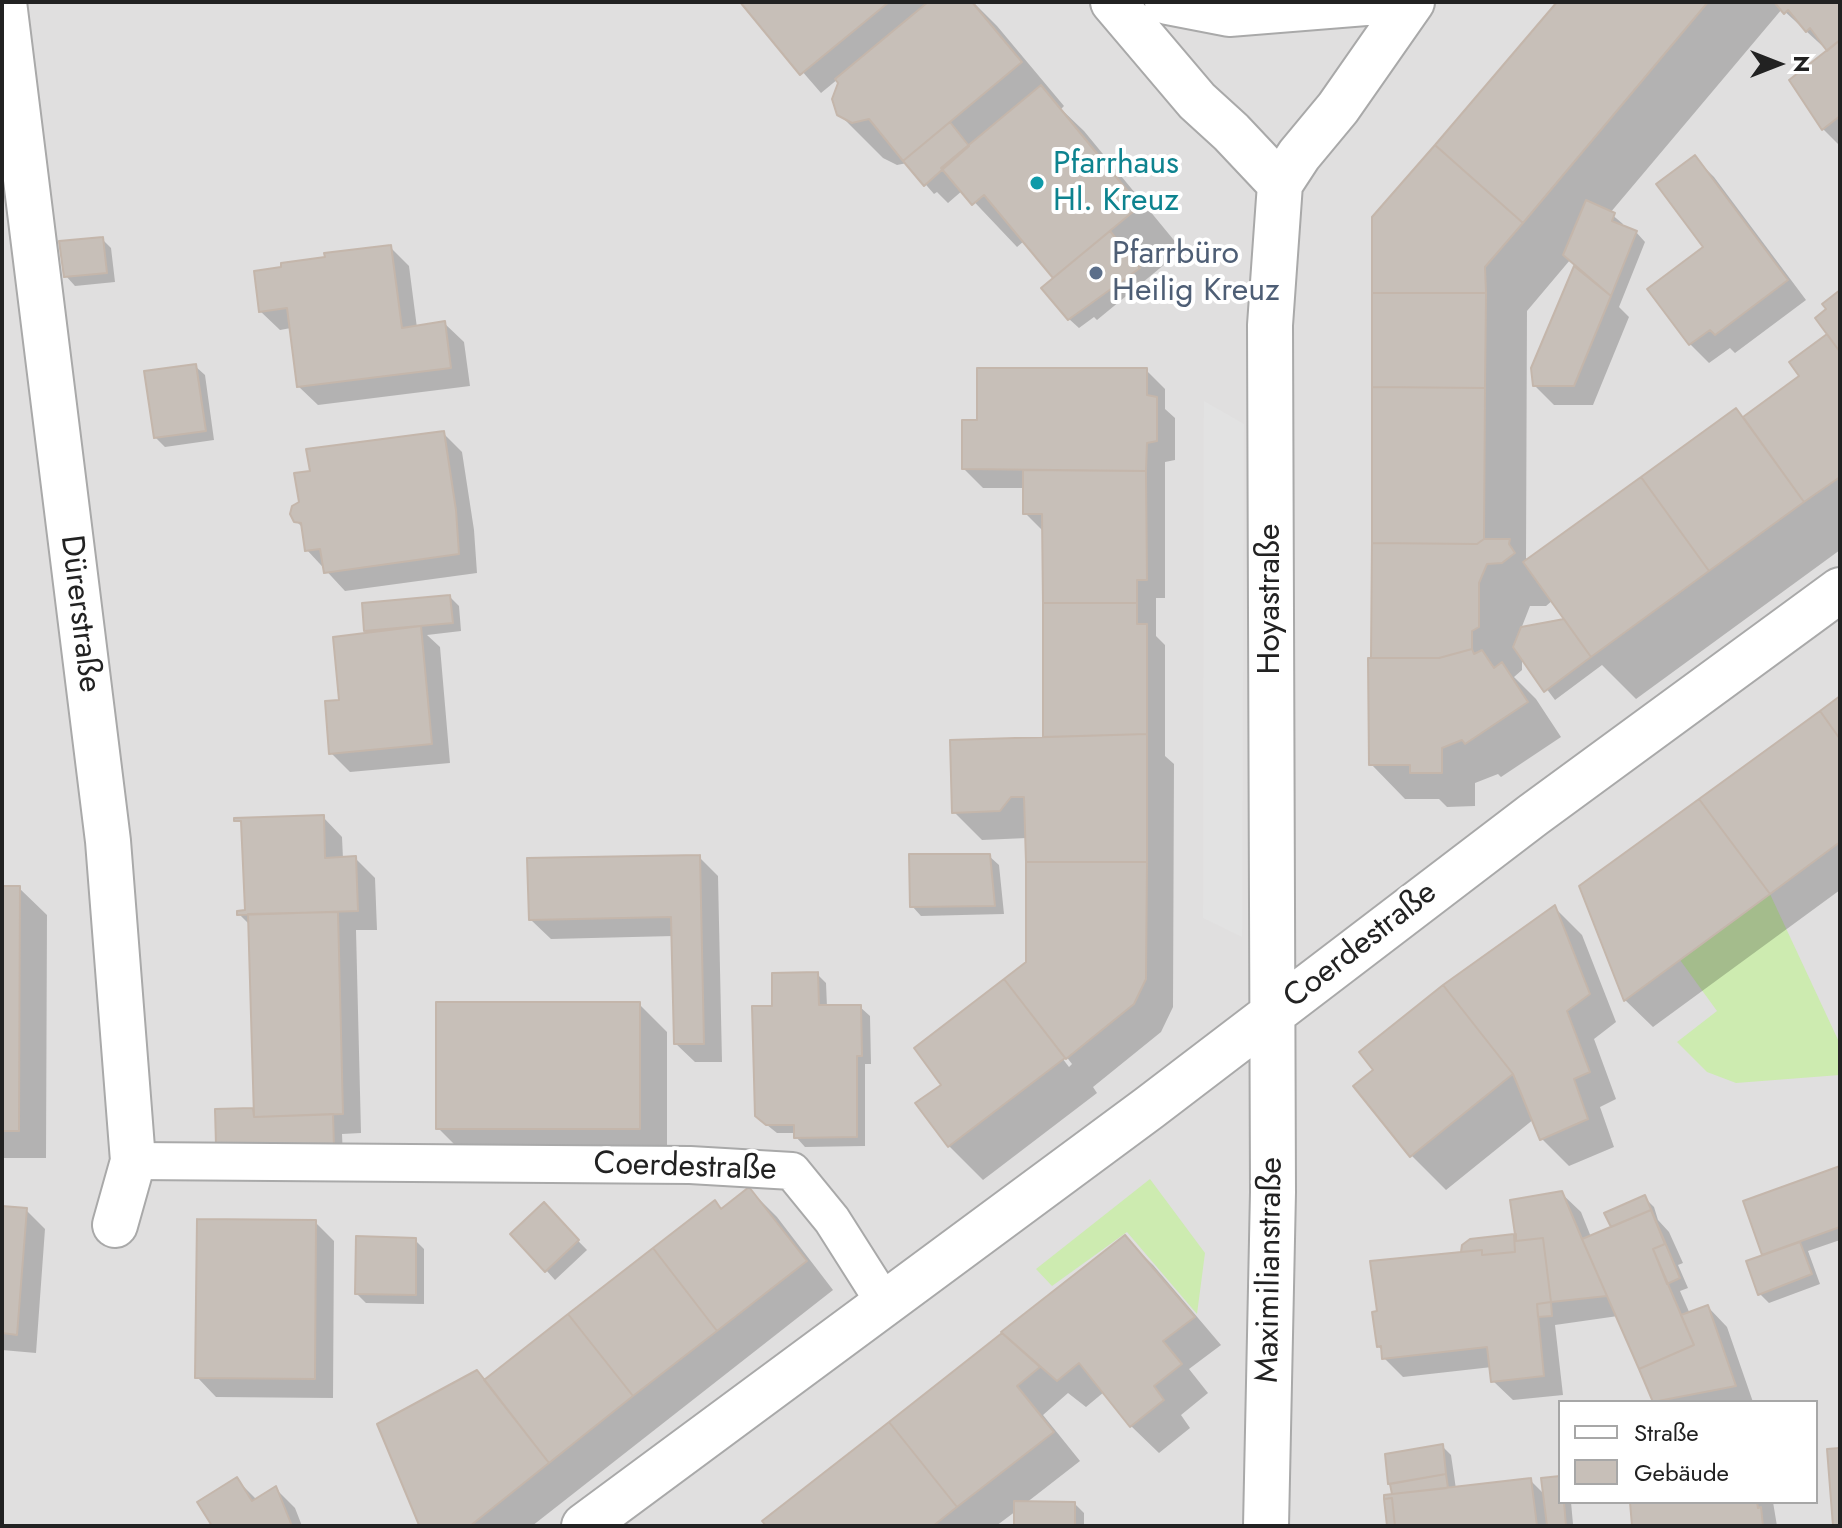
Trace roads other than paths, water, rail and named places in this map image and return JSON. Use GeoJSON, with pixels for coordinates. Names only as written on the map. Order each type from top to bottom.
{"type":"FeatureCollection","features":[{"type":"Feature","properties":{"kind":"street","name":"Dürerstraße"},"geometry":{"type":"LineString","coordinates":[[4,2],[108,841],[133,1161],[115,1225]]}},
{"type":"Feature","properties":{"kind":"street"},"geometry":{"type":"LineString","coordinates":[[1113,2],[1197,101],[1280,184],[1412,2]]}},
{"type":"Feature","properties":{"kind":"street"},"geometry":{"type":"LineString","coordinates":[[1167,2],[1229,14],[1378,2]]}},
{"type":"Feature","properties":{"kind":"street","name":"Hoyastraße"},"geometry":{"type":"LineString","coordinates":[[1273,1015],[1270,325],[1280,184]]}},
{"type":"Feature","properties":{"kind":"street","name":"Coerdestraße"},"geometry":{"type":"LineString","coordinates":[[584,1526],[1273,1015],[1419,900],[1840,590]]}},
{"type":"Feature","properties":{"kind":"street","name":"Maximilianstraße"},"geometry":{"type":"LineString","coordinates":[[1266,1526],[1273,1192],[1273,1015]]}},
{"type":"Feature","properties":{"kind":"lane","name":"Coerdestraße"},"geometry":{"type":"LineString","coordinates":[[133,1161],[690,1165],[792,1171],[832,1220],[884,1302]]}},
{"type":"Feature","properties":{"kind":"place","name":"Pfarrhaus Hl. Kreuz"},"geometry":{"type":"Point","coordinates":[1037,183]}},
{"type":"Feature","properties":{"kind":"place","name":"Pfarrbüro Heilig Kreuz"},"geometry":{"type":"Point","coordinates":[1096,273]}}]}
